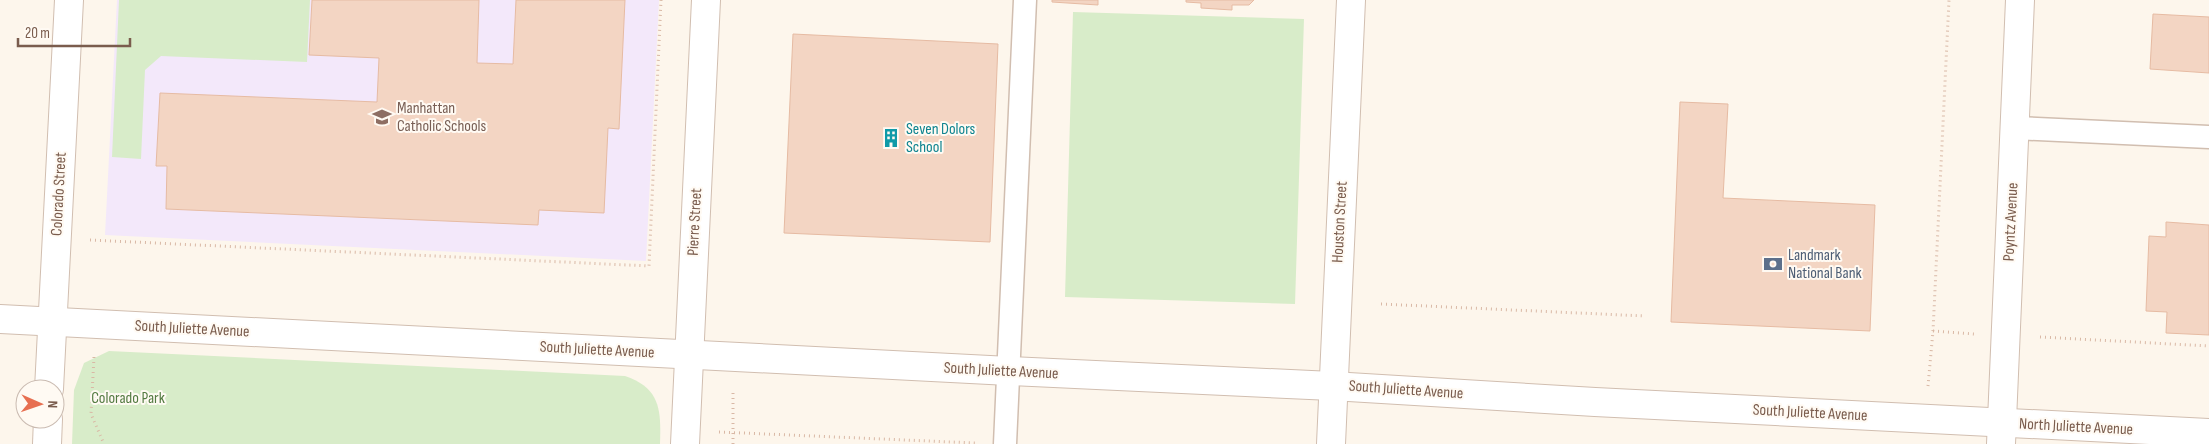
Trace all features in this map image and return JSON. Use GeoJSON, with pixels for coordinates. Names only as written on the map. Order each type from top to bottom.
{"type":"FeatureCollection","features":[{"type":"Feature","properties":{"kind":"street","name":"Colorado Street"},"geometry":{"type":"LineString","coordinates":[[49,379],[69,0]]}},
{"type":"Feature","properties":{"kind":"street","name":"Pierre Street"},"geometry":{"type":"LineString","coordinates":[[685,444],[706,0]]}},
{"type":"Feature","properties":{"kind":"street","name":"Houston Street"},"geometry":{"type":"LineString","coordinates":[[1331,444],[1332,386],[1351,0]]}},
{"type":"Feature","properties":{"kind":"street","name":"Poyntz Avenue"},"geometry":{"type":"LineString","coordinates":[[2002,434],[2020,0]]}},
{"type":"Feature","properties":{"kind":"street","name":"South Juliette Avenue"},"geometry":{"type":"LineString","coordinates":[[0,319],[1009,372],[1332,386],[1924,419],[2002,434]]}},
{"type":"Feature","properties":{"kind":"street"},"geometry":{"type":"LineString","coordinates":[[47,444],[48,429]]}},
{"type":"Feature","properties":{"kind":"street","name":"North Juliette Avenue"},"geometry":{"type":"LineString","coordinates":[[2002,434],[2209,433]]}},
{"type":"Feature","properties":{"kind":"lane"},"geometry":{"type":"LineString","coordinates":[[1005,444],[1025,0]]}},
{"type":"Feature","properties":{"kind":"lane"},"geometry":{"type":"LineString","coordinates":[[2015,128],[2209,137]]}},
{"type":"Feature","properties":{"kind":"path"},"geometry":{"type":"LineString","coordinates":[[56,239],[649,266],[662,0]]}},
{"type":"Feature","properties":{"kind":"path"},"geometry":{"type":"LineString","coordinates":[[1924,419],[1932,331],[1949,0]]}},
{"type":"Feature","properties":{"kind":"path"},"geometry":{"type":"LineString","coordinates":[[1381,304],[1646,316]]}},
{"type":"Feature","properties":{"kind":"path"},"geometry":{"type":"LineString","coordinates":[[96,324],[91,414],[104,444]]}},
{"type":"Feature","properties":{"kind":"path"},"geometry":{"type":"LineString","coordinates":[[1932,331],[2209,346]]}},
{"type":"Feature","properties":{"kind":"path"},"geometry":{"type":"LineString","coordinates":[[733,444],[734,389]]}},
{"type":"Feature","properties":{"kind":"path"},"geometry":{"type":"LineString","coordinates":[[713,432],[1005,444]]}},
{"type":"Feature","properties":{"kind":"shaded area","name":"Manhattan Catholic Schools"},"geometry":{"type":"Polygon","coordinates":[[[117,0],[659,0],[646,261],[105,235],[117,0]]]}},
{"type":"Feature","properties":{"kind":"green space"},"geometry":{"type":"Polygon","coordinates":[[[119,0],[310,0],[307,62],[161,56],[145,70],[141,159],[112,157],[119,0]]]}},
{"type":"Feature","properties":{"kind":"green space"},"geometry":{"type":"Polygon","coordinates":[[[1073,12],[1304,19],[1295,304],[1065,297],[1073,12]]]}},
{"type":"Feature","properties":{"kind":"green space","name":"Colorado Park"},"geometry":{"type":"Polygon","coordinates":[[[109,351],[625,376],[646,387],[652,394],[659,411],[660,444],[72,444],[74,390],[84,363],[109,351]]]}},
{"type":"Feature","properties":{"kind":"building"},"geometry":{"type":"Polygon","coordinates":[[[312,0],[479,0],[477,63],[513,64],[516,0],[625,0],[619,129],[608,128],[604,213],[539,210],[538,225],[166,209],[167,166],[156,166],[160,93],[377,102],[379,58],[309,55],[312,0]]]}},
{"type":"Feature","properties":{"kind":"building"},"geometry":{"type":"Polygon","coordinates":[[[1052,0],[1098,0],[1098,5],[1052,2],[1052,0]]]}},
{"type":"Feature","properties":{"kind":"building"},"geometry":{"type":"Polygon","coordinates":[[[1186,0],[1254,0],[1249,5],[1232,5],[1232,10],[1201,8],[1201,3],[1186,2],[1186,0]]]}},
{"type":"Feature","properties":{"kind":"building"},"geometry":{"type":"Polygon","coordinates":[[[2153,14],[2209,17],[2209,73],[2150,69],[2153,14]]]}},
{"type":"Feature","properties":{"kind":"building","name":"Seven Dolors School"},"geometry":{"type":"Polygon","coordinates":[[[793,34],[998,44],[990,242],[784,233],[793,34]]]}},
{"type":"Feature","properties":{"kind":"building","name":"Landmark National Bank"},"geometry":{"type":"Polygon","coordinates":[[[1680,102],[1728,104],[1723,198],[1875,205],[1870,331],[1671,322],[1680,102]]]}},
{"type":"Feature","properties":{"kind":"building"},"geometry":{"type":"Polygon","coordinates":[[[2166,222],[2209,225],[2209,335],[2166,333],[2167,312],[2146,311],[2149,236],[2166,237],[2166,222]]]}},
{"type":"Feature","properties":{"kind":"place","name":"Manhattan Catholic Schools"},"geometry":{"type":"Point","coordinates":[382,117]}},
{"type":"Feature","properties":{"kind":"place","name":"Seven Dolors School"},"geometry":{"type":"Point","coordinates":[891,138]}},
{"type":"Feature","properties":{"kind":"place","name":"Landmark National Bank"},"geometry":{"type":"Point","coordinates":[1773,264]}}]}
